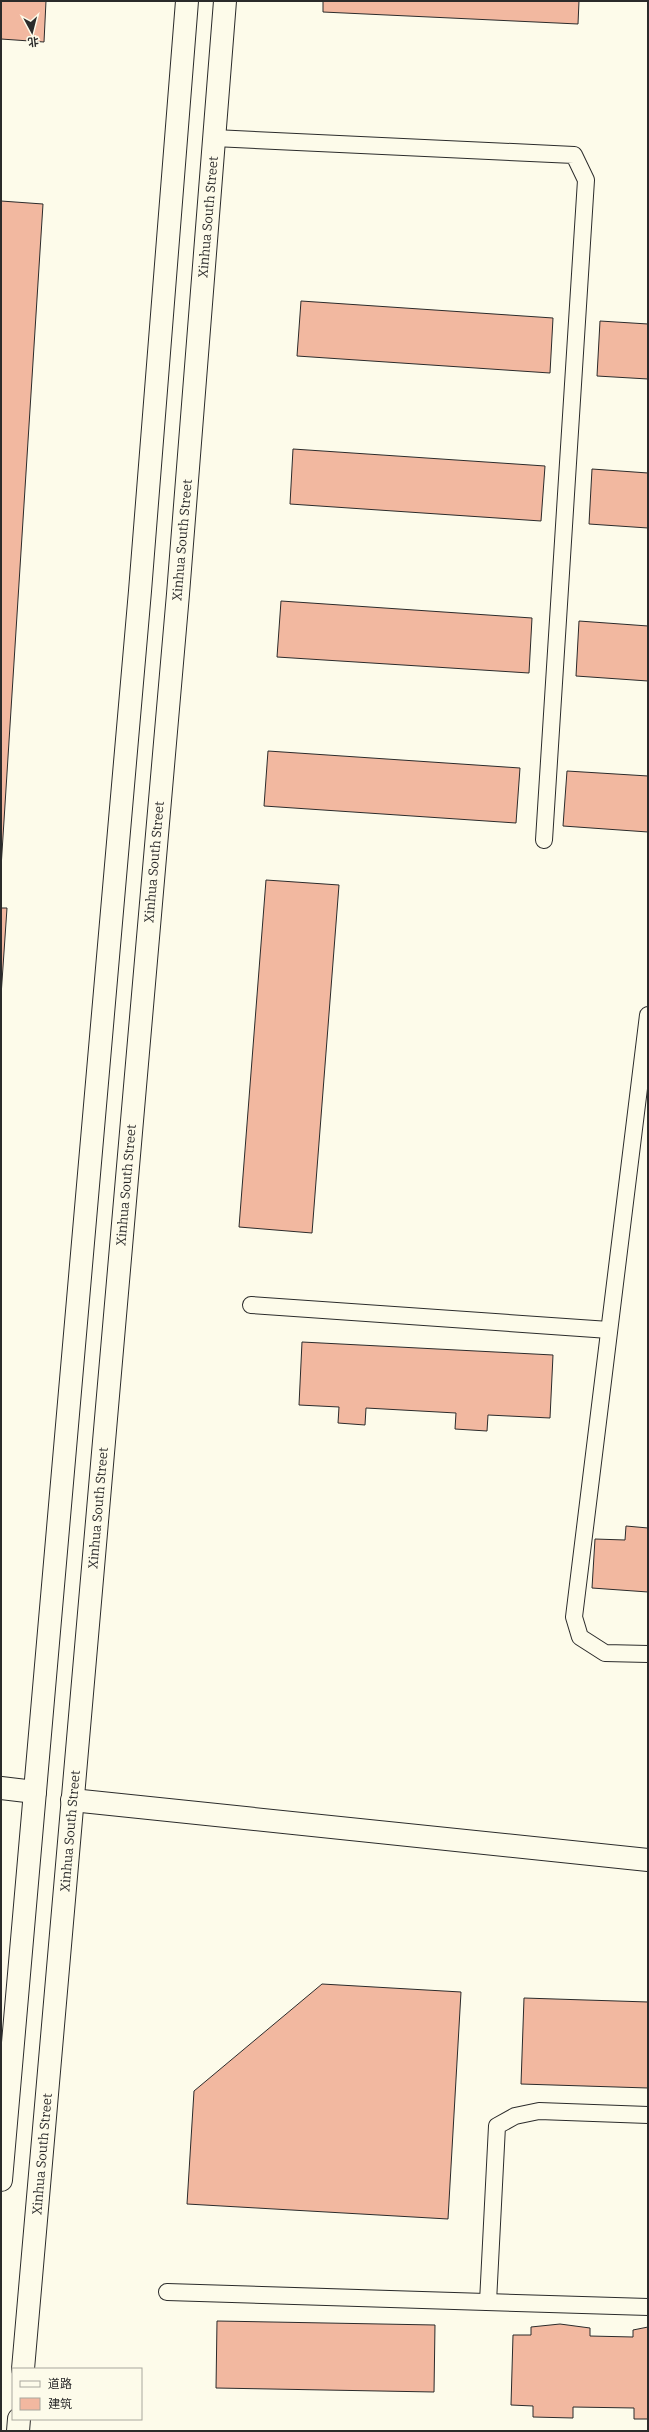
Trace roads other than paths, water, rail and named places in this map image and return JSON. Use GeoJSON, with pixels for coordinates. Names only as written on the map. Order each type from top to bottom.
{"type":"FeatureCollection","features":[{"type":"Feature","properties":{"kind":"main road"},"geometry":{"type":"LineString","coordinates":[[1,2180],[140,590],[187,1]]}},
{"type":"Feature","properties":{"kind":"main road","name":"Xinhua South Street"},"geometry":{"type":"LineString","coordinates":[[23,2368],[179,586],[225,1]]}},
{"type":"Feature","properties":{"kind":"main road"},"geometry":{"type":"LineString","coordinates":[[1,1788],[35,1792]]}},
{"type":"Feature","properties":{"kind":"main road"},"geometry":{"type":"LineString","coordinates":[[72,1800],[648,1860]]}},
{"type":"Feature","properties":{"kind":"main road"},"geometry":{"type":"LineString","coordinates":[[18,2431],[19,2420]]}},
{"type":"Feature","properties":{"kind":"lane"},"geometry":{"type":"LineString","coordinates":[[214,138],[574,155],[586,180],[544,840]]}},
{"type":"Feature","properties":{"kind":"lane"},"geometry":{"type":"LineString","coordinates":[[648,1014],[574,1617],[580,1637],[605,1653],[648,1654]]}},
{"type":"Feature","properties":{"kind":"lane"},"geometry":{"type":"LineString","coordinates":[[251,1305],[609,1330]]}},
{"type":"Feature","properties":{"kind":"lane"},"geometry":{"type":"LineString","coordinates":[[488,2302],[497,2126],[515,2116],[539,2111],[648,2115]]}},
{"type":"Feature","properties":{"kind":"lane"},"geometry":{"type":"LineString","coordinates":[[167,2292],[648,2306]]}}]}
